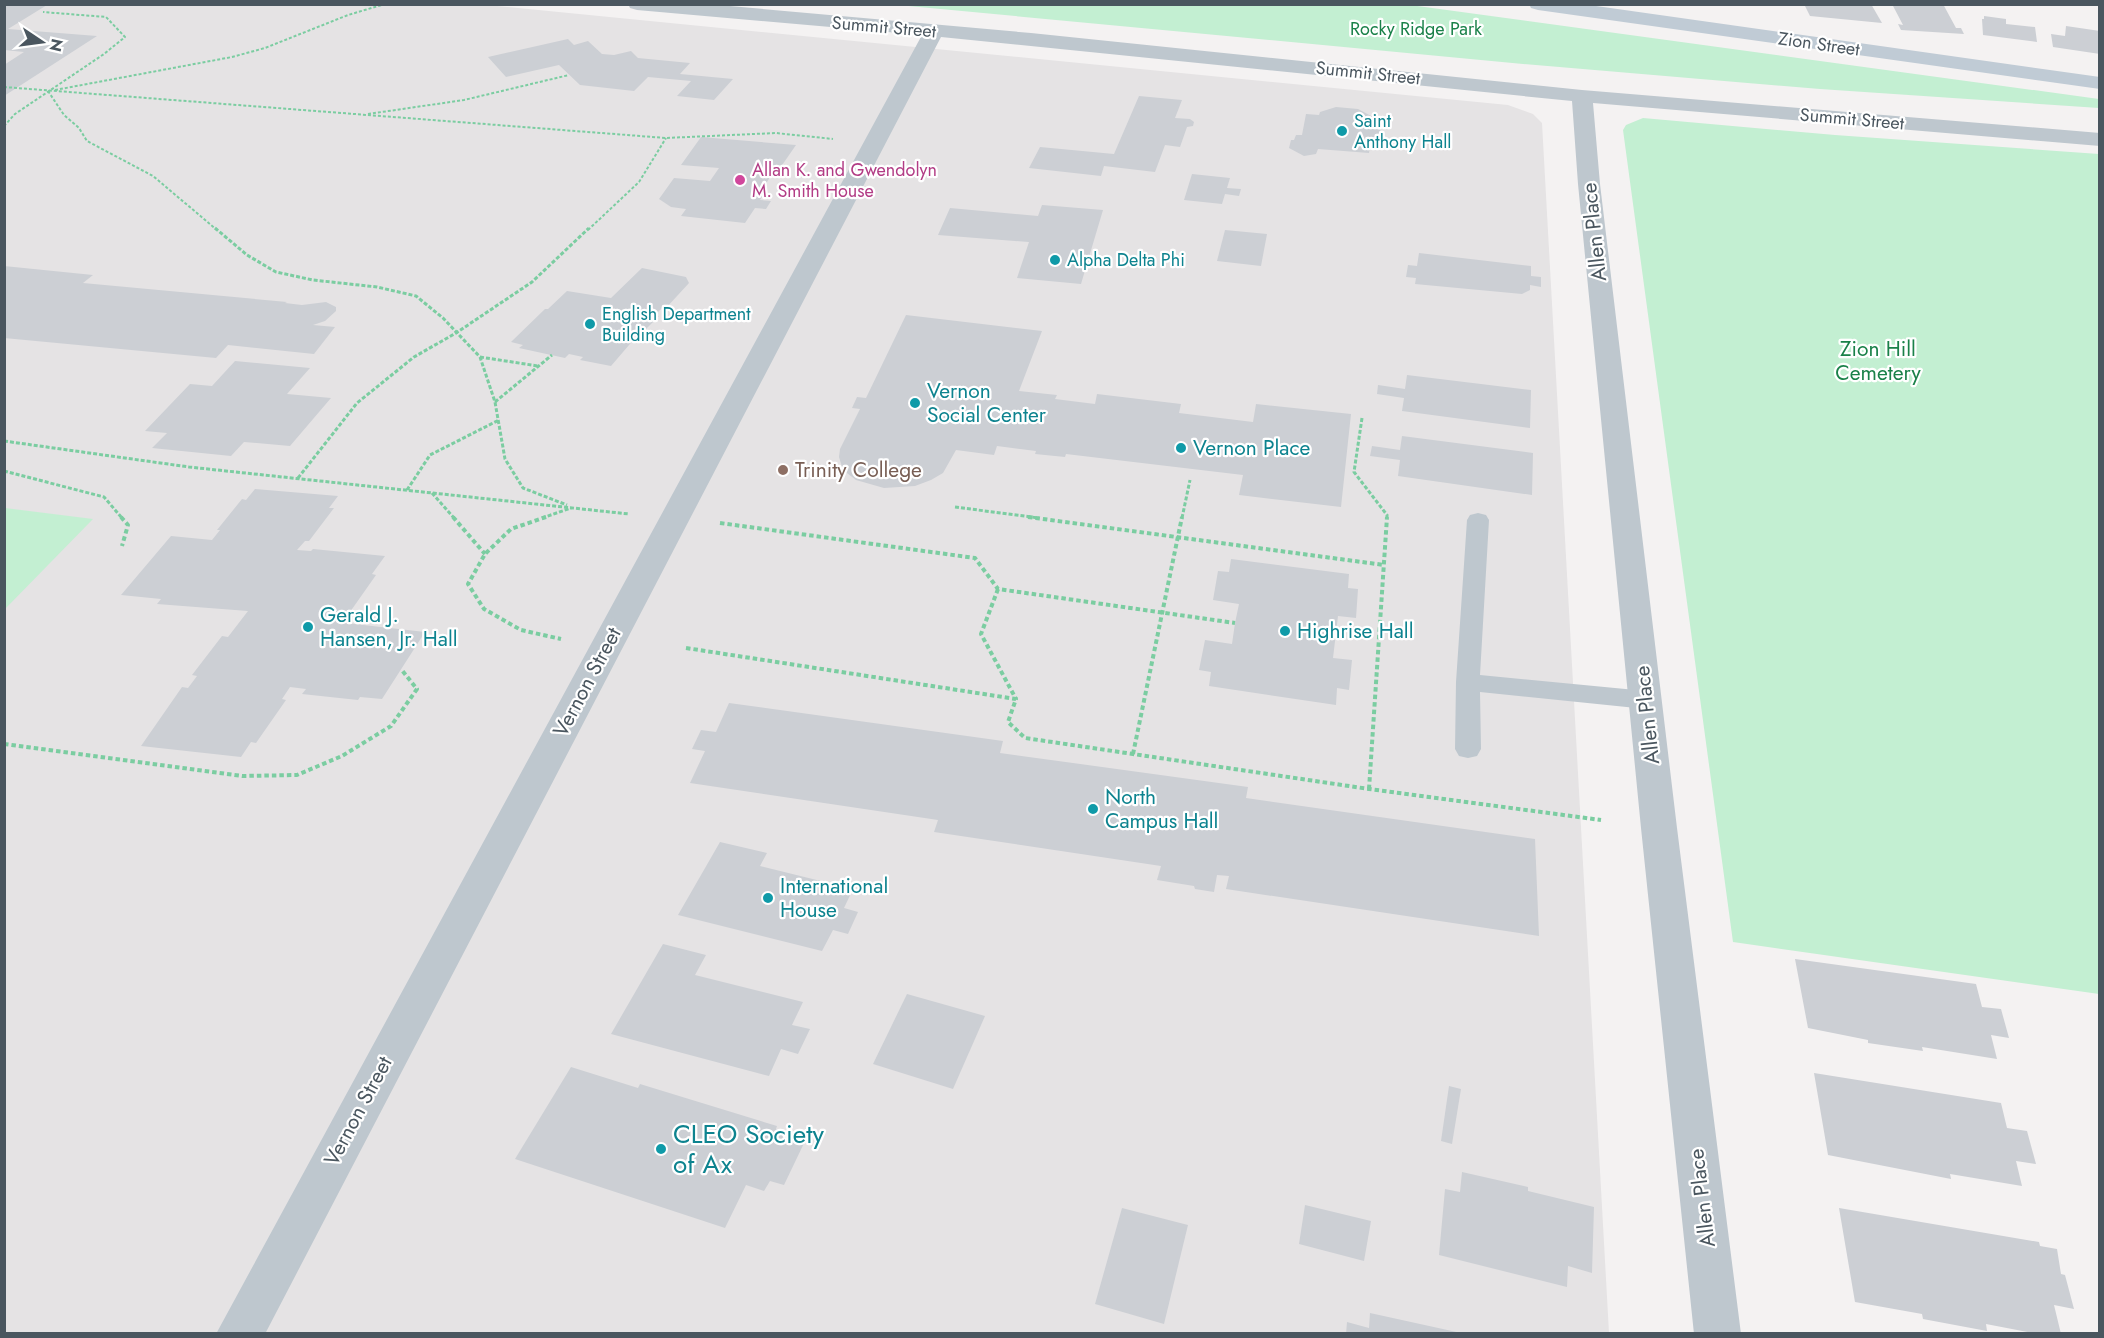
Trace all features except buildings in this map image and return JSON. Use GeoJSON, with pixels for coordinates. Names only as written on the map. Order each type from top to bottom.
{"type":"FeatureCollection","features":[{"type":"Feature","properties":{"kind":"main road","name":"Zion Street"},"geometry":{"type":"LineString","coordinates":[[1538,4],[2100,83]]}},
{"type":"Feature","properties":{"kind":"street","name":"Summit Street"},"geometry":{"type":"LineString","coordinates":[[637,4],[934,31],[1582,96],[2100,140]]}},
{"type":"Feature","properties":{"kind":"street","name":"Vernon Street"},"geometry":{"type":"LineString","coordinates":[[239,1334],[934,31]]}},
{"type":"Feature","properties":{"kind":"street","name":"Allen Place"},"geometry":{"type":"LineString","coordinates":[[1582,96],[1588,184],[1718,1334]]}},
{"type":"Feature","properties":{"kind":"lane"},"geometry":{"type":"LineString","coordinates":[[1468,749],[1468,682],[1478,520]]}},
{"type":"Feature","properties":{"kind":"lane"},"geometry":{"type":"LineString","coordinates":[[1468,682],[1646,700]]}},
{"type":"Feature","properties":{"kind":"path"},"geometry":{"type":"LineString","coordinates":[[48,91],[232,57],[266,48],[301,32],[385,4]]}},
{"type":"Feature","properties":{"kind":"path"},"geometry":{"type":"LineString","coordinates":[[4,126],[15,114],[104,54],[124,37],[106,17],[43,12]]}},
{"type":"Feature","properties":{"kind":"path"},"geometry":{"type":"LineString","coordinates":[[361,116],[464,100],[569,75]]}},
{"type":"Feature","properties":{"kind":"path"},"geometry":{"type":"LineString","coordinates":[[4,87],[666,138],[776,133],[842,139]]}},
{"type":"Feature","properties":{"kind":"path"},"geometry":{"type":"LineString","coordinates":[[48,91],[64,115],[79,128],[87,141],[153,176],[257,261],[276,272],[313,280],[376,287],[416,296],[443,318],[480,357],[500,420],[505,459],[523,488],[572,507]]}},
{"type":"Feature","properties":{"kind":"path"},"geometry":{"type":"LineString","coordinates":[[298,478],[357,403],[414,357],[456,333],[532,282],[586,233],[639,182],[666,138]]}},
{"type":"Feature","properties":{"kind":"path"},"geometry":{"type":"LineString","coordinates":[[495,402],[552,355]]}},
{"type":"Feature","properties":{"kind":"path"},"geometry":{"type":"LineString","coordinates":[[480,357],[539,366]]}},
{"type":"Feature","properties":{"kind":"path"},"geometry":{"type":"LineString","coordinates":[[1362,418],[1354,472],[1387,516],[1369,789]]}},
{"type":"Feature","properties":{"kind":"path"},"geometry":{"type":"LineString","coordinates":[[407,490],[430,455],[500,420]]}},
{"type":"Feature","properties":{"kind":"path"},"geometry":{"type":"LineString","coordinates":[[4,441],[189,467],[741,525],[975,558],[998,589],[1235,623]]}},
{"type":"Feature","properties":{"kind":"path"},"geometry":{"type":"LineString","coordinates":[[4,471],[104,497],[128,525],[122,546]]}},
{"type":"Feature","properties":{"kind":"path"},"geometry":{"type":"LineString","coordinates":[[1133,754],[1190,480]]}},
{"type":"Feature","properties":{"kind":"path"},"geometry":{"type":"LineString","coordinates":[[432,493],[485,554]]}},
{"type":"Feature","properties":{"kind":"path"},"geometry":{"type":"LineString","coordinates":[[570,642],[521,630],[484,609],[468,584],[485,554],[511,529],[572,507]]}},
{"type":"Feature","properties":{"kind":"path"},"geometry":{"type":"LineString","coordinates":[[955,507],[1384,565]]}},
{"type":"Feature","properties":{"kind":"path"},"geometry":{"type":"LineString","coordinates":[[998,589],[981,634],[1016,699],[1008,722],[1025,738],[1369,789],[1600,820]]}},
{"type":"Feature","properties":{"kind":"path"},"geometry":{"type":"LineString","coordinates":[[686,648],[1016,699]]}},
{"type":"Feature","properties":{"kind":"path"},"geometry":{"type":"LineString","coordinates":[[4,744],[242,776],[297,775],[342,756],[391,726],[417,689],[401,669]]}},
{"type":"Feature","properties":{"kind":"shaded area","name":"Trinity College"},"geometry":{"type":"Polygon","coordinates":[[[5,5],[487,5],[1508,105],[1533,114],[1542,123],[1609,1333],[5,1334],[5,5]]]}},
{"type":"Feature","properties":{"kind":"green space","name":"Rocky Ridge Park"},"geometry":{"type":"Polygon","coordinates":[[[898,5],[1410,5],[2099,99],[2099,108],[1820,89],[1523,64],[898,5]]]}},
{"type":"Feature","properties":{"kind":"green space","name":"Zion Hill Cemetery"},"geometry":{"type":"Polygon","coordinates":[[[1643,118],[1835,135],[2099,154],[2099,994],[1733,942],[1623,130],[1626,125],[1643,118]]]}},
{"type":"Feature","properties":{"kind":"green space"},"geometry":{"type":"Polygon","coordinates":[[[4,508],[93,519],[5,609],[4,508]]]}},
{"type":"Feature","properties":{"kind":"place","name":"Saint Anthony Hall"},"geometry":{"type":"Point","coordinates":[1342,131]}},
{"type":"Feature","properties":{"kind":"place","name":"Allan K. and Gwendolyn M. Smith House"},"geometry":{"type":"Point","coordinates":[740,180]}},
{"type":"Feature","properties":{"kind":"place","name":"Alpha Delta Phi"},"geometry":{"type":"Point","coordinates":[1055,260]}},
{"type":"Feature","properties":{"kind":"place","name":"English Department Building"},"geometry":{"type":"Point","coordinates":[590,324]}},
{"type":"Feature","properties":{"kind":"place","name":"Vernon Social Center"},"geometry":{"type":"Point","coordinates":[915,403]}},
{"type":"Feature","properties":{"kind":"place","name":"Vernon Place"},"geometry":{"type":"Point","coordinates":[1181,448]}},
{"type":"Feature","properties":{"kind":"place","name":"Trinity College"},"geometry":{"type":"Point","coordinates":[783,470]}},
{"type":"Feature","properties":{"kind":"place","name":"Gerald J. Hansen, Jr. Hall"},"geometry":{"type":"Point","coordinates":[308,627]}},
{"type":"Feature","properties":{"kind":"place","name":"Highrise Hall"},"geometry":{"type":"Point","coordinates":[1285,631]}},
{"type":"Feature","properties":{"kind":"place","name":"North Campus Hall"},"geometry":{"type":"Point","coordinates":[1093,809]}},
{"type":"Feature","properties":{"kind":"place","name":"International House"},"geometry":{"type":"Point","coordinates":[768,898]}},
{"type":"Feature","properties":{"kind":"place","name":"CLEO Society of Ax"},"geometry":{"type":"Point","coordinates":[661,1149]}}]}
